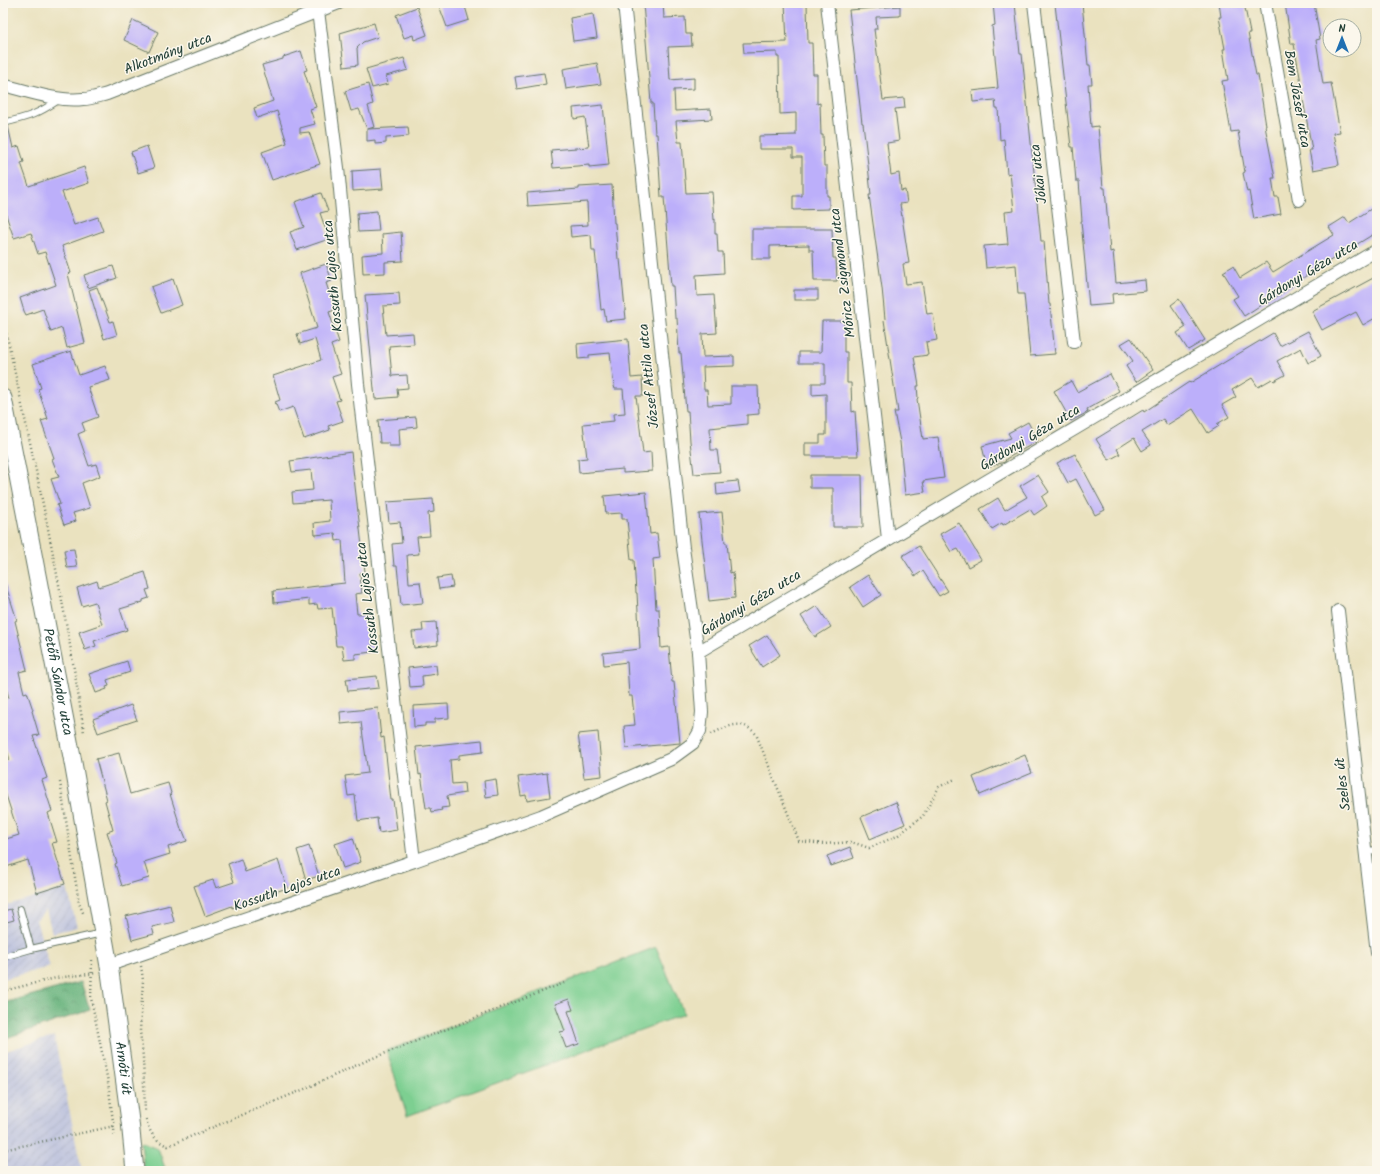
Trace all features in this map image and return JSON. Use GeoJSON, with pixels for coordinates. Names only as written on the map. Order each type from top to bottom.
{"type":"FeatureCollection","features":[{"type":"Feature","properties":{"kind":"main road","name":"Petőfi Sándor utca"},"geometry":{"type":"LineString","coordinates":[[3,398],[72,757],[110,969]]}},
{"type":"Feature","properties":{"kind":"main road","name":"Arnóti út"},"geometry":{"type":"LineString","coordinates":[[110,969],[135,1171]]}},
{"type":"Feature","properties":{"kind":"street","name":"Alkotmány utca"},"geometry":{"type":"LineString","coordinates":[[3,85],[61,98],[82,100],[107,94],[313,10],[339,3]]}},
{"type":"Feature","properties":{"kind":"street","name":"József Attila utca"},"geometry":{"type":"LineString","coordinates":[[624,3],[682,540],[698,652],[702,712],[700,731],[694,743]]}},
{"type":"Feature","properties":{"kind":"street","name":"Móricz Zsigmond utca"},"geometry":{"type":"LineString","coordinates":[[827,3],[888,539]]}},
{"type":"Feature","properties":{"kind":"street","name":"Jókai utca"},"geometry":{"type":"LineString","coordinates":[[1034,3],[1074,342]]}},
{"type":"Feature","properties":{"kind":"street","name":"Bem József utca"},"geometry":{"type":"LineString","coordinates":[[1265,3],[1299,200]]}},
{"type":"Feature","properties":{"kind":"street","name":"Kossuth Lajos utca"},"geometry":{"type":"LineString","coordinates":[[110,969],[136,957],[414,861],[358,384],[338,168],[313,10]]}},
{"type":"Feature","properties":{"kind":"street","name":"Gárdonyi Géza utca"},"geometry":{"type":"LineString","coordinates":[[698,652],[1377,250]]}},
{"type":"Feature","properties":{"kind":"street","name":"Szeles út"},"geometry":{"type":"LineString","coordinates":[[1338,612],[1371,851],[1377,953]]}},
{"type":"Feature","properties":{"kind":"street"},"geometry":{"type":"LineString","coordinates":[[414,861],[541,816],[671,759],[694,743]]}},
{"type":"Feature","properties":{"kind":"lane"},"geometry":{"type":"LineString","coordinates":[[3,123],[27,118],[61,98]]}},
{"type":"Feature","properties":{"kind":"lane"},"geometry":{"type":"LineString","coordinates":[[20,909],[31,950]]}},
{"type":"Feature","properties":{"kind":"lane"},"geometry":{"type":"LineString","coordinates":[[3,957],[103,933]]}},
{"type":"Feature","properties":{"kind":"path"},"geometry":{"type":"LineString","coordinates":[[694,743],[731,725],[744,725],[750,727],[756,734],[799,841],[805,842],[824,844],[852,842],[869,848],[897,836],[923,816],[939,787],[955,779]]}},
{"type":"Feature","properties":{"kind":"path"},"geometry":{"type":"LineString","coordinates":[[136,957],[142,968],[143,980],[140,1031],[143,1058],[145,1118],[148,1128],[154,1138],[161,1144],[168,1146],[307,1088],[368,1060],[564,983]]}},
{"type":"Feature","properties":{"kind":"path"},"geometry":{"type":"LineString","coordinates":[[3,991],[56,978],[110,969]]}},
{"type":"Feature","properties":{"kind":"path"},"geometry":{"type":"LineString","coordinates":[[3,1150],[106,1128],[130,1121]]}},
{"type":"Feature","properties":{"kind":"shaded area"},"geometry":{"type":"Polygon","coordinates":[[[67,888],[77,927],[52,933],[46,910],[36,920],[50,967],[3,979],[3,906],[67,888]]]}},
{"type":"Feature","properties":{"kind":"shaded area"},"geometry":{"type":"Polygon","coordinates":[[[54,1036],[82,1171],[3,1171],[3,1052],[54,1036]]]}},
{"type":"Feature","properties":{"kind":"green space"},"geometry":{"type":"Polygon","coordinates":[[[656,947],[684,1014],[407,1116],[387,1051],[656,947]]]}},
{"type":"Feature","properties":{"kind":"green space"},"geometry":{"type":"Polygon","coordinates":[[[81,982],[90,1010],[3,1039],[3,1003],[81,982]]]}},
{"type":"Feature","properties":{"kind":"green space"},"geometry":{"type":"Polygon","coordinates":[[[141,1141],[158,1148],[166,1171],[144,1171],[141,1141]]]}},
{"type":"Feature","properties":{"kind":"building"},"geometry":{"type":"Polygon","coordinates":[[[438,3],[464,3],[469,20],[447,27],[438,3]]]}},
{"type":"Feature","properties":{"kind":"building"},"geometry":{"type":"Polygon","coordinates":[[[643,3],[663,3],[664,18],[685,17],[686,34],[691,34],[692,46],[668,47],[670,80],[694,78],[694,89],[674,90],[675,111],[711,109],[712,119],[676,121],[678,142],[682,142],[686,193],[712,192],[718,252],[723,252],[724,273],[696,275],[697,296],[714,295],[717,333],[702,334],[703,357],[734,356],[734,366],[703,367],[704,390],[707,390],[708,405],[731,404],[731,386],[758,386],[759,414],[747,415],[747,424],[710,428],[711,450],[717,450],[720,472],[694,474],[688,411],[686,411],[681,353],[679,353],[677,318],[675,318],[673,286],[671,286],[664,197],[661,197],[657,134],[655,134],[653,103],[651,103],[643,3]]]}},
{"type":"Feature","properties":{"kind":"building"},"geometry":{"type":"Polygon","coordinates":[[[785,3],[807,3],[808,43],[812,43],[813,74],[817,74],[817,104],[820,103],[821,135],[823,135],[824,166],[827,166],[827,196],[829,196],[829,209],[793,210],[793,196],[802,196],[802,157],[793,157],[793,149],[759,149],[759,136],[796,135],[796,113],[780,114],[779,57],[777,57],[777,52],[744,53],[743,43],[787,42],[785,3]]]}},
{"type":"Feature","properties":{"kind":"building"},"geometry":{"type":"Polygon","coordinates":[[[993,3],[1015,3],[1020,54],[1022,54],[1041,241],[1044,241],[1055,354],[1030,356],[1024,294],[1018,294],[1016,265],[986,268],[984,246],[1008,244],[1005,212],[1014,211],[1010,173],[1007,174],[1004,139],[1000,140],[998,108],[996,108],[995,100],[973,102],[972,91],[998,88],[992,26],[995,25],[993,3]]]}},
{"type":"Feature","properties":{"kind":"building"},"geometry":{"type":"Polygon","coordinates":[[[1082,3],[1088,65],[1090,65],[1092,84],[1088,84],[1091,127],[1098,126],[1110,252],[1113,251],[1116,283],[1145,280],[1146,291],[1112,294],[1113,304],[1089,306],[1079,181],[1076,181],[1073,147],[1071,147],[1055,4],[1082,3]]]}},
{"type":"Feature","properties":{"kind":"building"},"geometry":{"type":"Polygon","coordinates":[[[1219,3],[1244,3],[1250,33],[1248,33],[1256,75],[1258,75],[1265,126],[1275,178],[1272,178],[1275,197],[1278,197],[1281,214],[1254,219],[1249,191],[1247,192],[1243,173],[1245,172],[1238,131],[1231,132],[1222,81],[1228,80],[1223,49],[1225,49],[1219,17],[1221,17],[1219,3]]]}},
{"type":"Feature","properties":{"kind":"building"},"geometry":{"type":"Polygon","coordinates":[[[1285,3],[1314,3],[1320,39],[1316,40],[1323,84],[1331,83],[1340,132],[1333,133],[1339,165],[1313,170],[1309,150],[1312,150],[1302,88],[1294,44],[1291,44],[1285,3]]]}},
{"type":"Feature","properties":{"kind":"building"},"geometry":{"type":"Polygon","coordinates":[[[900,6],[900,16],[876,17],[877,29],[874,29],[883,100],[904,98],[905,108],[895,109],[899,141],[887,143],[891,175],[899,173],[901,191],[905,190],[907,203],[900,204],[909,263],[903,264],[906,284],[922,282],[927,314],[933,313],[937,340],[926,342],[928,355],[914,357],[919,386],[917,386],[917,399],[923,439],[938,437],[944,478],[923,481],[925,492],[905,495],[900,442],[894,412],[898,412],[884,320],[882,288],[869,195],[871,195],[868,165],[849,10],[900,6]]]}},
{"type":"Feature","properties":{"kind":"building"},"geometry":{"type":"Polygon","coordinates":[[[417,7],[427,35],[414,40],[413,35],[404,38],[396,15],[417,7]]]}},
{"type":"Feature","properties":{"kind":"building"},"geometry":{"type":"Polygon","coordinates":[[[593,14],[597,38],[573,41],[570,18],[593,14]]]}},
{"type":"Feature","properties":{"kind":"building"},"geometry":{"type":"Polygon","coordinates":[[[133,20],[158,32],[149,52],[124,40],[133,20]]]}},
{"type":"Feature","properties":{"kind":"building"},"geometry":{"type":"Polygon","coordinates":[[[374,23],[378,37],[363,42],[357,48],[358,65],[344,67],[340,33],[374,23]]]}},
{"type":"Feature","properties":{"kind":"building"},"geometry":{"type":"Polygon","coordinates":[[[301,51],[307,70],[304,71],[316,107],[310,109],[315,124],[300,128],[300,133],[309,132],[320,164],[272,180],[262,152],[287,143],[277,111],[257,118],[254,108],[273,101],[262,65],[283,59],[283,57],[301,51]]]}},
{"type":"Feature","properties":{"kind":"building"},"geometry":{"type":"Polygon","coordinates":[[[404,58],[408,70],[386,76],[388,84],[372,88],[366,69],[404,58]]]}},
{"type":"Feature","properties":{"kind":"building"},"geometry":{"type":"Polygon","coordinates":[[[597,63],[601,84],[566,89],[563,69],[597,63]]]}},
{"type":"Feature","properties":{"kind":"building"},"geometry":{"type":"Polygon","coordinates":[[[544,73],[546,84],[517,89],[515,77],[544,73]]]}},
{"type":"Feature","properties":{"kind":"building"},"geometry":{"type":"Polygon","coordinates":[[[368,84],[373,104],[368,106],[374,127],[368,129],[408,127],[409,136],[386,138],[386,143],[375,144],[375,140],[367,141],[367,129],[359,109],[351,111],[345,91],[368,84]]]}},
{"type":"Feature","properties":{"kind":"building"},"geometry":{"type":"Polygon","coordinates":[[[603,105],[609,165],[553,168],[551,150],[589,147],[585,117],[574,119],[573,108],[603,105]]]}},
{"type":"Feature","properties":{"kind":"building"},"geometry":{"type":"Polygon","coordinates":[[[8,126],[13,148],[19,146],[24,162],[21,163],[29,186],[84,167],[89,183],[62,192],[74,225],[98,217],[103,231],[62,246],[71,273],[68,274],[85,343],[67,348],[62,328],[51,332],[43,309],[26,315],[24,311],[20,298],[56,285],[45,252],[38,254],[31,233],[14,238],[8,221],[3,204],[3,127],[8,126]]]}},
{"type":"Feature","properties":{"kind":"building"},"geometry":{"type":"Polygon","coordinates":[[[147,146],[154,168],[138,173],[131,152],[147,146]]]}},
{"type":"Feature","properties":{"kind":"building"},"geometry":{"type":"Polygon","coordinates":[[[381,169],[383,189],[353,191],[352,171],[381,169]]]}},
{"type":"Feature","properties":{"kind":"building"},"geometry":{"type":"Polygon","coordinates":[[[612,185],[614,223],[618,259],[620,259],[626,319],[606,321],[604,309],[601,310],[595,251],[592,251],[591,235],[571,237],[570,226],[588,225],[587,202],[528,206],[527,193],[612,185]]]}},
{"type":"Feature","properties":{"kind":"building"},"geometry":{"type":"Polygon","coordinates":[[[321,193],[328,211],[320,213],[329,239],[297,250],[290,232],[304,227],[295,202],[321,193]]]}},
{"type":"Feature","properties":{"kind":"building"},"geometry":{"type":"Polygon","coordinates":[[[1371,209],[1377,219],[1377,232],[1310,273],[1268,303],[1267,301],[1244,316],[1233,299],[1238,296],[1223,272],[1233,266],[1240,278],[1266,262],[1273,272],[1334,235],[1329,227],[1345,217],[1349,223],[1371,209]]]}},
{"type":"Feature","properties":{"kind":"building"},"geometry":{"type":"Polygon","coordinates":[[[377,211],[379,231],[358,232],[357,213],[377,211]]]}},
{"type":"Feature","properties":{"kind":"building"},"geometry":{"type":"Polygon","coordinates":[[[752,229],[832,229],[833,258],[836,258],[837,281],[814,281],[813,250],[809,250],[809,245],[770,246],[770,259],[752,259],[752,229]]]}},
{"type":"Feature","properties":{"kind":"building"},"geometry":{"type":"Polygon","coordinates":[[[401,232],[403,261],[385,262],[385,273],[363,274],[362,255],[383,253],[382,234],[401,232]]]}},
{"type":"Feature","properties":{"kind":"building"},"geometry":{"type":"Polygon","coordinates":[[[326,264],[332,281],[326,283],[335,310],[329,312],[339,342],[331,345],[341,374],[332,377],[340,400],[336,401],[343,421],[328,426],[330,430],[304,439],[293,407],[279,412],[275,402],[280,400],[273,376],[321,360],[315,339],[300,344],[297,334],[317,328],[300,273],[326,264]]]}},
{"type":"Feature","properties":{"kind":"building"},"geometry":{"type":"Polygon","coordinates":[[[113,266],[117,278],[88,288],[84,275],[113,266]]]}},
{"type":"Feature","properties":{"kind":"building"},"geometry":{"type":"Polygon","coordinates":[[[1377,276],[1377,317],[1363,325],[1356,312],[1322,330],[1312,311],[1377,276]]]}},
{"type":"Feature","properties":{"kind":"building"},"geometry":{"type":"Polygon","coordinates":[[[173,279],[182,305],[161,313],[151,287],[173,279]]]}},
{"type":"Feature","properties":{"kind":"building"},"geometry":{"type":"Polygon","coordinates":[[[97,287],[110,322],[113,321],[117,335],[104,339],[89,290],[97,287]]]}},
{"type":"Feature","properties":{"kind":"building"},"geometry":{"type":"Polygon","coordinates":[[[794,290],[818,290],[818,300],[794,300],[794,290]]]}},
{"type":"Feature","properties":{"kind":"building"},"geometry":{"type":"Polygon","coordinates":[[[399,293],[400,305],[383,306],[386,335],[413,333],[414,344],[389,346],[392,376],[407,375],[408,388],[397,389],[398,397],[375,399],[365,295],[399,293]]]}},
{"type":"Feature","properties":{"kind":"building"},"geometry":{"type":"Polygon","coordinates":[[[1179,299],[1205,340],[1188,350],[1177,333],[1186,327],[1171,305],[1179,299]]]}},
{"type":"Feature","properties":{"kind":"building"},"geometry":{"type":"Polygon","coordinates":[[[822,321],[844,321],[844,352],[847,352],[847,383],[851,383],[852,412],[855,411],[858,456],[805,456],[805,443],[820,443],[820,435],[826,435],[826,394],[812,395],[812,383],[825,383],[825,363],[799,363],[799,352],[821,352],[822,321]]]}},
{"type":"Feature","properties":{"kind":"building"},"geometry":{"type":"Polygon","coordinates":[[[1308,331],[1321,356],[1308,363],[1301,348],[1277,361],[1285,375],[1274,381],[1272,379],[1258,387],[1252,378],[1232,390],[1236,397],[1222,405],[1229,417],[1217,424],[1219,426],[1208,433],[1193,409],[1167,425],[1163,419],[1142,432],[1151,445],[1142,451],[1134,438],[1117,449],[1120,454],[1109,460],[1096,439],[1143,410],[1144,412],[1189,382],[1190,383],[1273,333],[1280,346],[1308,331]]]}},
{"type":"Feature","properties":{"kind":"building"},"geometry":{"type":"Polygon","coordinates":[[[1131,338],[1153,370],[1136,382],[1126,366],[1133,361],[1121,344],[1131,338]]]}},
{"type":"Feature","properties":{"kind":"building"},"geometry":{"type":"Polygon","coordinates":[[[628,339],[631,378],[642,377],[643,396],[636,396],[643,453],[651,452],[652,471],[623,473],[623,469],[579,473],[578,459],[587,458],[583,424],[614,421],[613,414],[625,413],[623,389],[615,389],[614,386],[610,353],[589,355],[589,358],[578,359],[577,344],[628,339]]]}},
{"type":"Feature","properties":{"kind":"building"},"geometry":{"type":"Polygon","coordinates":[[[71,351],[79,375],[105,366],[110,380],[88,387],[98,417],[82,423],[85,431],[78,434],[89,466],[96,464],[100,476],[82,483],[90,508],[73,513],[76,521],[64,525],[57,505],[60,504],[51,479],[59,477],[41,421],[48,419],[38,389],[41,388],[33,364],[71,351]]]}},
{"type":"Feature","properties":{"kind":"building"},"geometry":{"type":"Polygon","coordinates":[[[1110,374],[1119,391],[1087,409],[1088,412],[1071,421],[1054,391],[1071,381],[1077,392],[1110,374]]]}},
{"type":"Feature","properties":{"kind":"building"},"geometry":{"type":"Polygon","coordinates":[[[416,417],[417,427],[399,429],[400,446],[389,446],[389,443],[380,443],[378,420],[416,417]]]}},
{"type":"Feature","properties":{"kind":"building"},"geometry":{"type":"Polygon","coordinates":[[[1028,422],[1038,441],[1006,459],[1005,462],[987,467],[982,446],[1011,438],[1008,433],[1028,422]]]}},
{"type":"Feature","properties":{"kind":"building"},"geometry":{"type":"Polygon","coordinates":[[[351,452],[365,572],[360,573],[362,593],[355,594],[357,614],[369,613],[373,652],[355,654],[355,659],[344,660],[342,646],[336,646],[332,608],[318,609],[317,604],[309,605],[309,599],[274,603],[273,591],[345,583],[342,540],[336,541],[335,533],[315,535],[314,523],[330,521],[329,500],[293,503],[292,492],[313,490],[311,470],[292,472],[290,461],[351,452]]]}},
{"type":"Feature","properties":{"kind":"building"},"geometry":{"type":"Polygon","coordinates":[[[1075,454],[1105,510],[1095,515],[1076,479],[1068,483],[1057,463],[1075,454]]]}},
{"type":"Feature","properties":{"kind":"building"},"geometry":{"type":"Polygon","coordinates":[[[810,475],[862,475],[863,527],[833,527],[833,488],[810,488],[810,475]]]}},
{"type":"Feature","properties":{"kind":"building"},"geometry":{"type":"Polygon","coordinates":[[[1038,475],[1049,492],[1042,497],[1047,506],[1034,515],[1030,509],[1003,525],[1002,523],[992,529],[980,509],[998,498],[1005,510],[1027,497],[1020,486],[1038,475]]]}},
{"type":"Feature","properties":{"kind":"building"},"geometry":{"type":"Polygon","coordinates":[[[738,481],[740,492],[717,495],[716,483],[738,481]]]}},
{"type":"Feature","properties":{"kind":"building"},"geometry":{"type":"Polygon","coordinates":[[[646,492],[650,534],[657,533],[660,558],[653,559],[656,609],[659,609],[661,648],[669,647],[680,743],[626,748],[624,726],[635,725],[632,696],[629,696],[627,662],[604,665],[603,653],[640,649],[637,593],[634,560],[631,560],[627,519],[622,519],[622,513],[606,514],[604,496],[646,492]]]}},
{"type":"Feature","properties":{"kind":"building"},"geometry":{"type":"Polygon","coordinates":[[[433,499],[434,512],[428,513],[430,536],[417,537],[419,554],[407,555],[409,583],[420,582],[423,603],[401,605],[397,566],[394,566],[392,544],[402,543],[400,522],[389,523],[387,502],[433,499]]]}},
{"type":"Feature","properties":{"kind":"building"},"geometry":{"type":"Polygon","coordinates":[[[722,512],[730,573],[733,572],[735,598],[709,601],[699,514],[722,512]]]}},
{"type":"Feature","properties":{"kind":"building"},"geometry":{"type":"Polygon","coordinates":[[[959,523],[981,560],[968,567],[958,549],[951,552],[940,534],[959,523]]]}},
{"type":"Feature","properties":{"kind":"building"},"geometry":{"type":"Polygon","coordinates":[[[919,546],[948,591],[939,596],[923,571],[915,576],[902,556],[919,546]]]}},
{"type":"Feature","properties":{"kind":"building"},"geometry":{"type":"Polygon","coordinates":[[[74,549],[77,567],[67,568],[64,550],[74,549]]]}},
{"type":"Feature","properties":{"kind":"building"},"geometry":{"type":"Polygon","coordinates":[[[145,572],[150,589],[146,590],[149,598],[143,600],[143,602],[120,609],[127,630],[94,641],[96,646],[85,650],[79,632],[102,624],[95,602],[82,606],[77,588],[97,581],[99,587],[145,572]]]}},
{"type":"Feature","properties":{"kind":"building"},"geometry":{"type":"Polygon","coordinates":[[[868,575],[881,595],[863,607],[850,587],[868,575]]]}},
{"type":"Feature","properties":{"kind":"building"},"geometry":{"type":"Polygon","coordinates":[[[451,576],[453,587],[439,589],[437,578],[451,576]]]}},
{"type":"Feature","properties":{"kind":"building"},"geometry":{"type":"Polygon","coordinates":[[[3,583],[5,583],[17,620],[15,621],[27,670],[19,672],[24,693],[27,692],[33,710],[32,711],[39,735],[33,736],[47,778],[42,780],[52,811],[48,813],[57,842],[52,843],[65,884],[37,893],[28,860],[3,868],[3,840],[19,835],[5,792],[3,792],[3,762],[10,760],[3,737],[3,699],[9,698],[3,677],[3,658],[6,657],[3,647],[3,583]]]}},
{"type":"Feature","properties":{"kind":"building"},"geometry":{"type":"Polygon","coordinates":[[[817,606],[831,627],[815,637],[801,616],[817,606]]]}},
{"type":"Feature","properties":{"kind":"building"},"geometry":{"type":"Polygon","coordinates":[[[436,622],[438,645],[414,648],[412,632],[423,631],[422,623],[436,622]]]}},
{"type":"Feature","properties":{"kind":"building"},"geometry":{"type":"Polygon","coordinates":[[[767,635],[780,655],[762,667],[749,646],[767,635]]]}},
{"type":"Feature","properties":{"kind":"building"},"geometry":{"type":"Polygon","coordinates":[[[127,661],[130,672],[107,680],[109,686],[106,687],[107,689],[96,693],[89,674],[127,661]]]}},
{"type":"Feature","properties":{"kind":"building"},"geometry":{"type":"Polygon","coordinates":[[[436,665],[437,674],[422,676],[423,686],[410,687],[408,668],[436,665]]]}},
{"type":"Feature","properties":{"kind":"building"},"geometry":{"type":"Polygon","coordinates":[[[377,676],[379,688],[348,691],[346,679],[377,676]]]}},
{"type":"Feature","properties":{"kind":"building"},"geometry":{"type":"Polygon","coordinates":[[[448,704],[449,718],[435,719],[435,723],[425,723],[425,726],[414,727],[413,706],[448,704]]]}},
{"type":"Feature","properties":{"kind":"building"},"geometry":{"type":"Polygon","coordinates":[[[131,705],[137,720],[98,733],[93,719],[131,705]]]}},
{"type":"Feature","properties":{"kind":"building"},"geometry":{"type":"Polygon","coordinates":[[[378,708],[381,738],[384,737],[391,800],[393,800],[397,830],[379,833],[377,818],[358,821],[355,795],[348,796],[345,776],[368,773],[361,722],[341,724],[340,712],[378,708]]]}},
{"type":"Feature","properties":{"kind":"building"},"geometry":{"type":"Polygon","coordinates":[[[598,732],[602,776],[584,778],[578,734],[598,732]]]}},
{"type":"Feature","properties":{"kind":"building"},"geometry":{"type":"Polygon","coordinates":[[[482,740],[483,752],[459,755],[459,759],[450,760],[452,784],[464,783],[465,793],[447,796],[449,807],[441,808],[442,810],[432,812],[431,808],[426,808],[421,774],[419,775],[416,747],[482,740]]]}},
{"type":"Feature","properties":{"kind":"building"},"geometry":{"type":"Polygon","coordinates":[[[119,753],[130,794],[168,783],[182,832],[183,831],[187,841],[168,847],[170,854],[144,862],[149,878],[122,886],[115,864],[117,863],[107,832],[113,830],[96,759],[119,753]]]}},
{"type":"Feature","properties":{"kind":"building"},"geometry":{"type":"Polygon","coordinates":[[[1025,755],[1032,773],[980,795],[973,777],[1025,755]]]}},
{"type":"Feature","properties":{"kind":"building"},"geometry":{"type":"Polygon","coordinates":[[[547,773],[550,797],[527,801],[526,795],[521,796],[518,777],[547,773]]]}},
{"type":"Feature","properties":{"kind":"building"},"geometry":{"type":"Polygon","coordinates":[[[496,779],[498,795],[486,797],[484,781],[496,779]]]}},
{"type":"Feature","properties":{"kind":"building"},"geometry":{"type":"Polygon","coordinates":[[[896,802],[905,824],[870,839],[861,817],[896,802]]]}},
{"type":"Feature","properties":{"kind":"building"},"geometry":{"type":"Polygon","coordinates":[[[353,838],[361,862],[343,868],[335,844],[353,838]]]}},
{"type":"Feature","properties":{"kind":"building"},"geometry":{"type":"Polygon","coordinates":[[[309,846],[319,876],[306,880],[297,850],[309,846]]]}},
{"type":"Feature","properties":{"kind":"building"},"geometry":{"type":"Polygon","coordinates":[[[850,847],[854,858],[831,866],[827,856],[850,847]]]}},
{"type":"Feature","properties":{"kind":"building"},"geometry":{"type":"Polygon","coordinates":[[[241,859],[245,872],[278,860],[287,888],[254,899],[254,901],[232,908],[232,906],[205,916],[194,886],[213,880],[216,888],[234,882],[228,864],[241,859]]]}},
{"type":"Feature","properties":{"kind":"building"},"geometry":{"type":"Polygon","coordinates":[[[170,905],[174,922],[152,927],[154,934],[132,940],[126,916],[170,905]]]}},
{"type":"Feature","properties":{"kind":"building"},"geometry":{"type":"Polygon","coordinates":[[[11,909],[14,920],[3,923],[3,911],[11,909]]]}},
{"type":"Feature","properties":{"kind":"building"},"geometry":{"type":"Polygon","coordinates":[[[569,999],[573,1010],[568,1011],[579,1044],[566,1048],[560,1032],[565,1031],[555,1004],[569,999]]]}}]}
